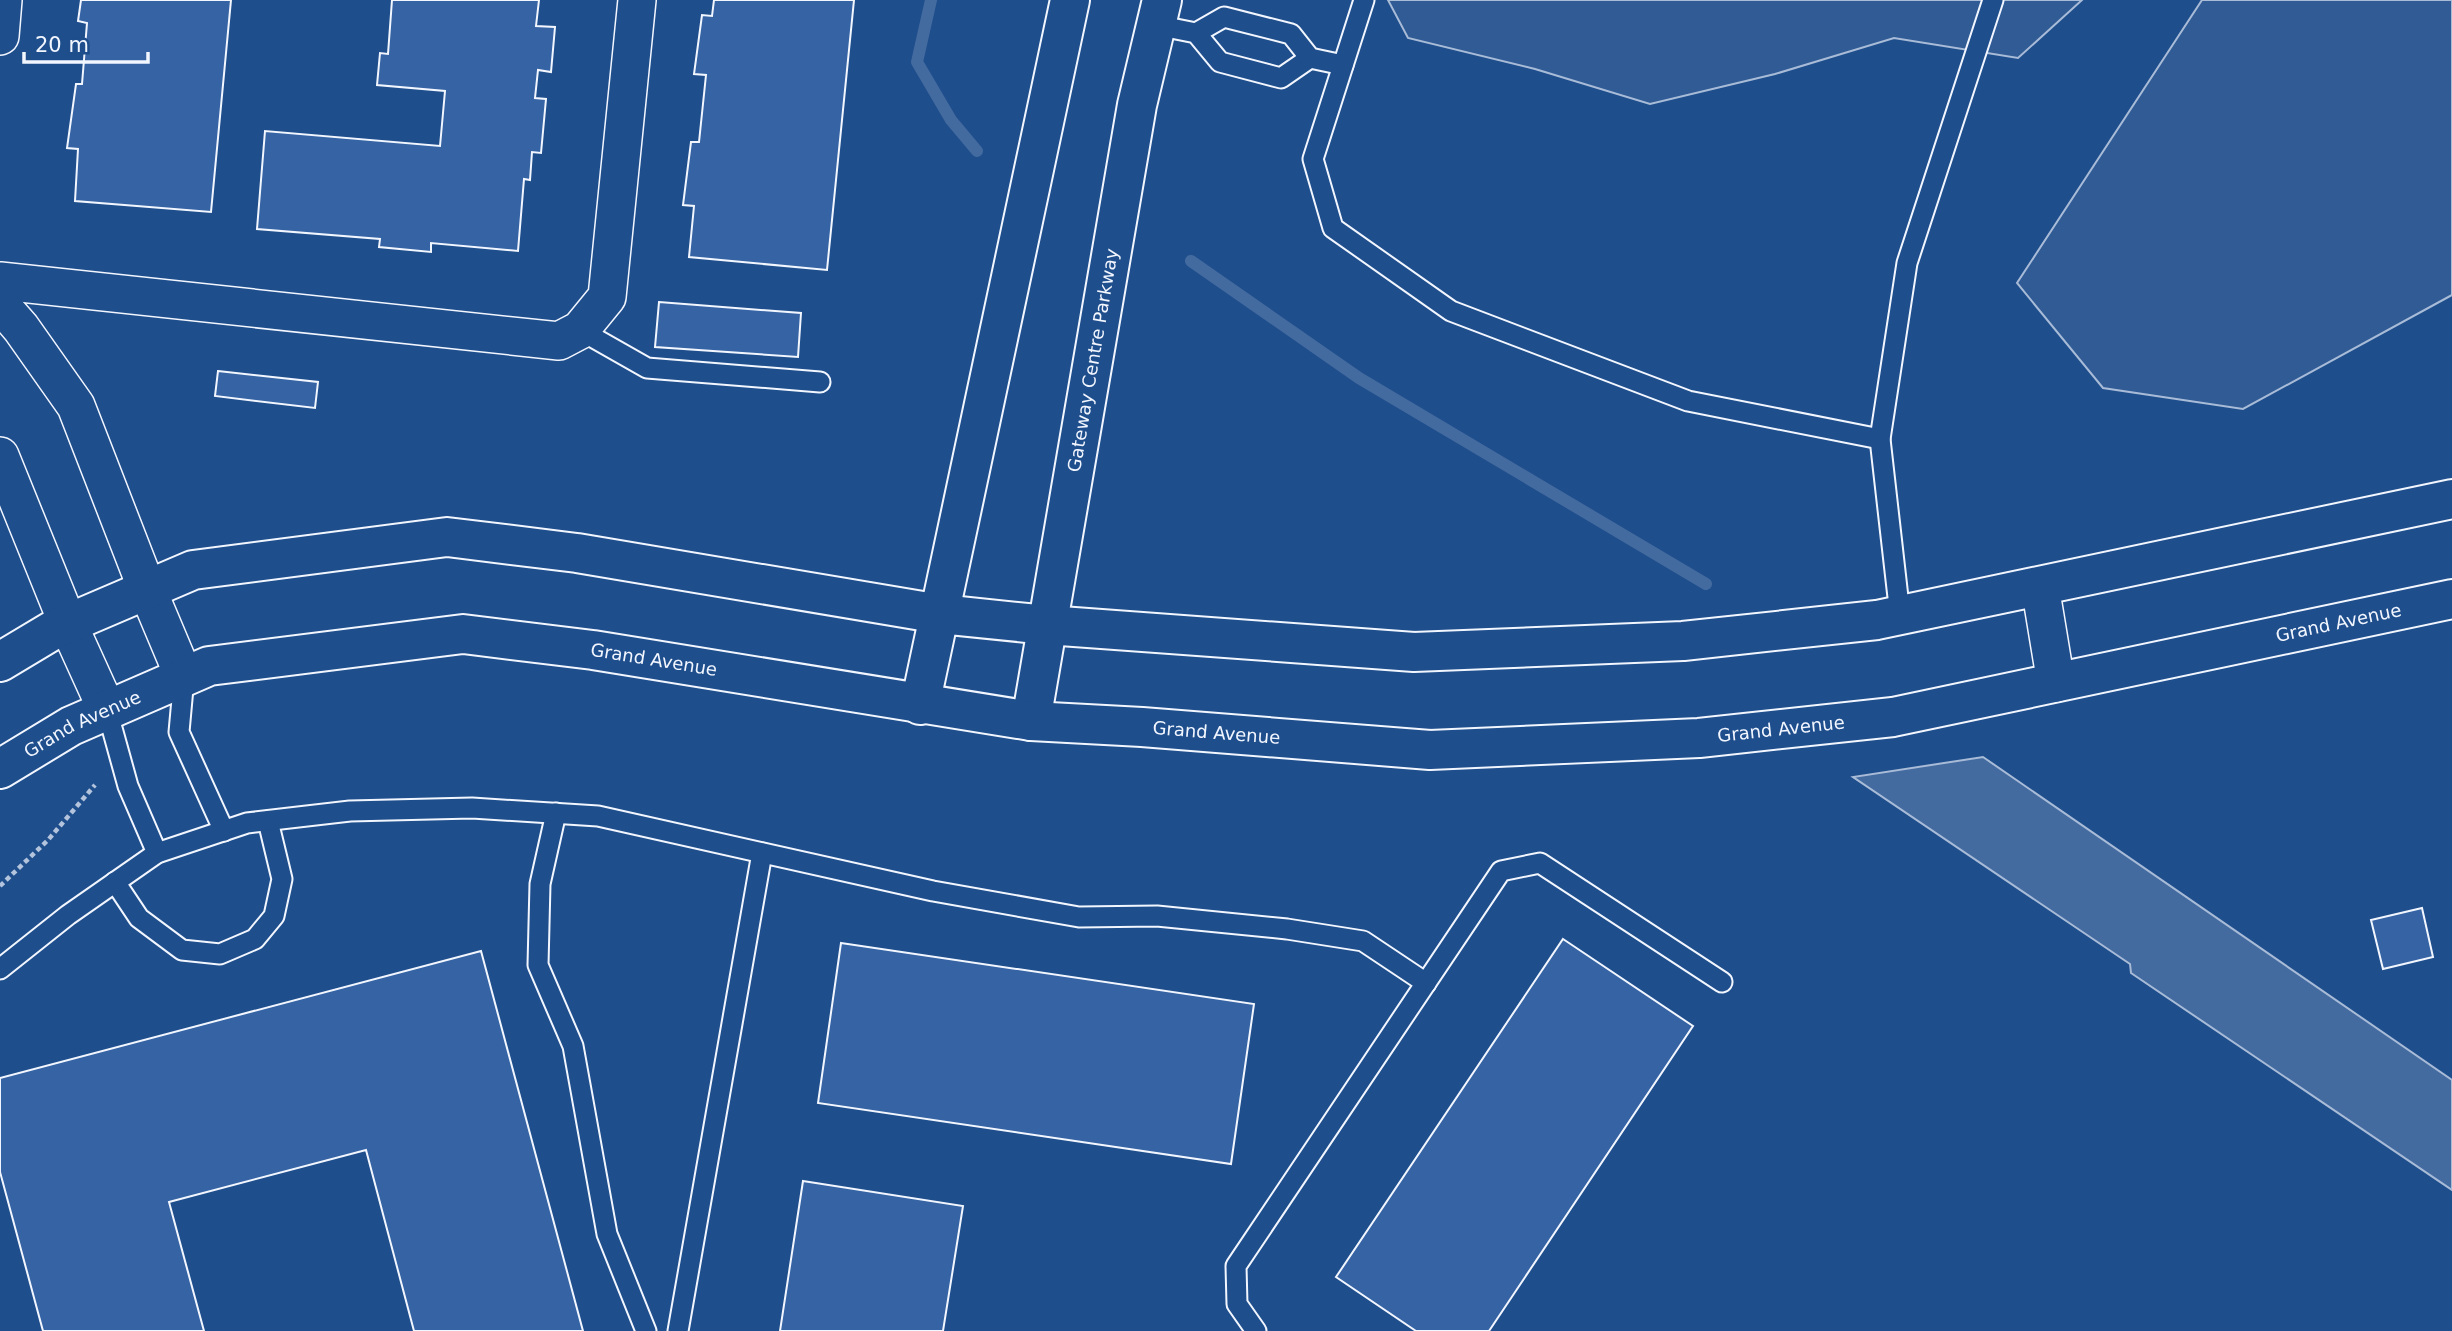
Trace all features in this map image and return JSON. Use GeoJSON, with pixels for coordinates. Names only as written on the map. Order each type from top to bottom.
{"type":"FeatureCollection","features":[{"type":"Feature","properties":{"kind":"street"},"geometry":{"type":"LineString","coordinates":[[0,36],[3,0]]}},
{"type":"Feature","properties":{"kind":"street"},"geometry":{"type":"LineString","coordinates":[[0,281],[559,341],[580,330],[607,297],[637,0]]}},
{"type":"Feature","properties":{"kind":"street"},"geometry":{"type":"LineString","coordinates":[[920,705],[1070,0]]}},
{"type":"Feature","properties":{"kind":"street","name":"Gateway Centre Parkway"},"geometry":{"type":"LineString","coordinates":[[1031,721],[1137,105],[1159,13]]}},
{"type":"Feature","properties":{"kind":"street"},"geometry":{"type":"LineString","coordinates":[[0,304],[21,328],[76,406],[184,677]]}},
{"type":"Feature","properties":{"kind":"street"},"geometry":{"type":"LineString","coordinates":[[0,456],[68,624],[107,710]]}},
{"type":"Feature","properties":{"kind":"street"},"geometry":{"type":"LineString","coordinates":[[0,662],[68,624],[193,569],[447,537],[577,553],[940,614],[1047,625],[1414,652],[1683,641],[1877,620],[2452,499]]}},
{"type":"Feature","properties":{"kind":"street"},"geometry":{"type":"LineString","coordinates":[[2040,586],[2056,683]]}},
{"type":"Feature","properties":{"kind":"street","name":"Grand Avenue"},"geometry":{"type":"LineString","coordinates":[[0,769],[71,726],[209,666],[463,634],[593,650],[1031,721],[1430,750],[1699,738],[1893,717],[2452,599]]}},
{"type":"Feature","properties":{"kind":"lane"},"geometry":{"type":"LineString","coordinates":[[1364,0],[1313,159],[1333,228],[1451,311],[1688,401],[1880,439]]}},
{"type":"Feature","properties":{"kind":"lane"},"geometry":{"type":"LineString","coordinates":[[1900,615],[1880,439],[1907,262],[1993,0]]}},
{"type":"Feature","properties":{"kind":"lane"},"geometry":{"type":"LineString","coordinates":[[1159,13],[1196,33],[1220,62],[1281,78],[1310,58]]}},
{"type":"Feature","properties":{"kind":"lane"},"geometry":{"type":"LineString","coordinates":[[1196,33],[1224,17],[1292,34],[1310,58],[1343,65]]}},
{"type":"Feature","properties":{"kind":"lane"},"geometry":{"type":"LineString","coordinates":[[580,330],[647,368],[820,382]]}},
{"type":"Feature","properties":{"kind":"lane"},"geometry":{"type":"LineString","coordinates":[[184,677],[179,732],[224,831]]}},
{"type":"Feature","properties":{"kind":"lane"},"geometry":{"type":"LineString","coordinates":[[107,710],[128,786],[157,853]]}},
{"type":"Feature","properties":{"kind":"lane"},"geometry":{"type":"LineString","coordinates":[[0,969],[68,915],[157,853],[247,823],[350,811],[472,808],[598,816],[933,891],[1079,917],[1157,916],[1287,929],[1363,941],[1426,983]]}},
{"type":"Feature","properties":{"kind":"lane"},"geometry":{"type":"LineString","coordinates":[[556,813],[540,884],[538,965],[573,1046],[607,1234],[646,1331]]}},
{"type":"Feature","properties":{"kind":"lane"},"geometry":{"type":"LineString","coordinates":[[115,882],[139,918],[182,950],[220,954],[255,939],[274,916],[282,879],[268,821]]}},
{"type":"Feature","properties":{"kind":"lane"},"geometry":{"type":"LineString","coordinates":[[678,1331],[762,853]]}},
{"type":"Feature","properties":{"kind":"lane"},"geometry":{"type":"LineString","coordinates":[[1256,1331],[1237,1304],[1236,1266],[1501,871],[1540,863],[1722,982]]}},
{"type":"Feature","properties":{"kind":"path"},"geometry":{"type":"LineString","coordinates":[[0,886],[48,840],[98,782]]}},
{"type":"Feature","properties":{"kind":"shaded area"},"geometry":{"type":"Polygon","coordinates":[[[1388,0],[2082,0],[2018,58],[1894,38],[1775,74],[1650,104],[1535,69],[1408,38],[1388,0]]]}},
{"type":"Feature","properties":{"kind":"shaded area"},"geometry":{"type":"Polygon","coordinates":[[[2202,0],[2452,0],[2452,295],[2243,409],[2103,388],[2017,283],[2202,0]]]}},
{"type":"Feature","properties":{"kind":"shaded area"},"geometry":{"type":"Polygon","coordinates":[[[1983,757],[2452,1080],[2452,1190],[2131,973],[2130,964],[1853,777],[1983,757]]]}},
{"type":"Feature","properties":{"kind":"building"},"geometry":{"type":"Polygon","coordinates":[[[81,0],[231,0],[211,212],[75,201],[78,149],[67,148],[76,84],[82,84],[87,23],[78,21],[81,0]]]}},
{"type":"Feature","properties":{"kind":"building"},"geometry":{"type":"Polygon","coordinates":[[[392,0],[539,0],[536,26],[555,27],[551,72],[538,70],[535,98],[546,99],[541,153],[532,152],[530,180],[524,179],[518,251],[431,243],[431,252],[379,247],[380,239],[257,229],[265,131],[440,146],[445,91],[377,85],[380,53],[388,54],[392,0]]]}},
{"type":"Feature","properties":{"kind":"building"},"geometry":{"type":"Polygon","coordinates":[[[714,0],[854,0],[827,270],[689,257],[694,206],[683,205],[691,142],[699,142],[706,75],[694,74],[702,15],[712,16],[714,0]]]}},
{"type":"Feature","properties":{"kind":"building"},"geometry":{"type":"Polygon","coordinates":[[[659,302],[801,313],[798,357],[655,347],[659,302]]]}},
{"type":"Feature","properties":{"kind":"building"},"geometry":{"type":"Polygon","coordinates":[[[218,371],[318,382],[315,408],[215,396],[218,371]]]}},
{"type":"Feature","properties":{"kind":"building"},"geometry":{"type":"Polygon","coordinates":[[[2422,908],[2433,957],[2383,969],[2371,920],[2422,908]]]}},
{"type":"Feature","properties":{"kind":"building"},"geometry":{"type":"Polygon","coordinates":[[[1563,939],[1693,1026],[1489,1331],[1416,1331],[1336,1277],[1563,939]]]}},
{"type":"Feature","properties":{"kind":"building"},"geometry":{"type":"Polygon","coordinates":[[[841,943],[1254,1004],[1231,1164],[818,1103],[841,943]]]}},
{"type":"Feature","properties":{"kind":"building"},"geometry":{"type":"Polygon","coordinates":[[[481,951],[583,1331],[414,1331],[366,1150],[169,1202],[204,1331],[43,1331],[0,1172],[0,1078],[481,951]]]}},
{"type":"Feature","properties":{"kind":"building"},"geometry":{"type":"Polygon","coordinates":[[[803,1181],[963,1206],[943,1331],[780,1331],[803,1181]]]}},
{"type":"Feature","properties":{"kind":"waterway"},"geometry":{"type":"LineString","coordinates":[[931,0],[917,62],[951,120],[977,151]]}},
{"type":"Feature","properties":{"kind":"waterway"},"geometry":{"type":"LineString","coordinates":[[1191,261],[1359,378],[1706,584]]}}]}
